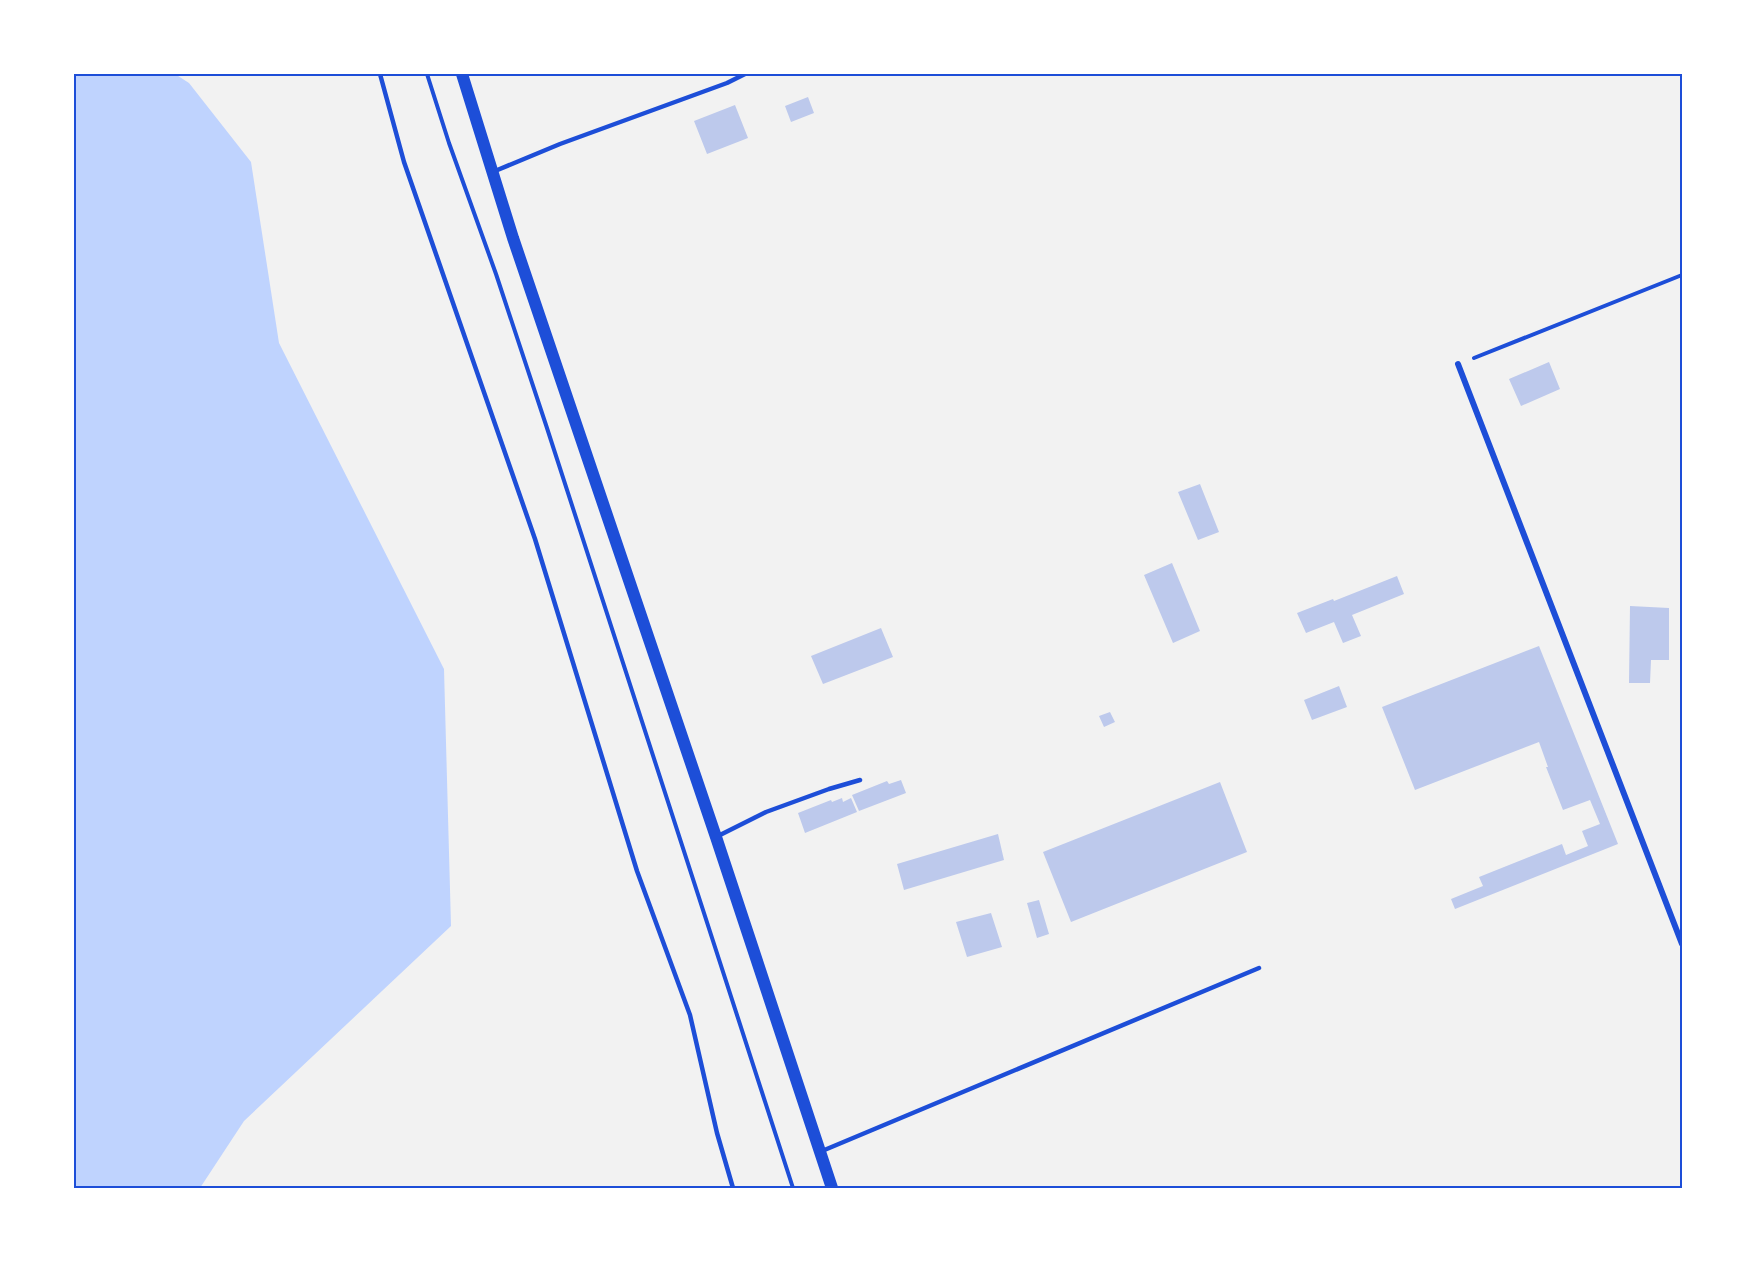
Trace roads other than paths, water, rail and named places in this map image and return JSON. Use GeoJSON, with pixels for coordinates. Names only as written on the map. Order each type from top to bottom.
{"type":"FeatureCollection","features":[{"type":"Feature","properties":{"kind":"main road"},"geometry":{"type":"LineString","coordinates":[[462,74],[513,238],[832,1188]]}},
{"type":"Feature","properties":{"kind":"street"},"geometry":{"type":"LineString","coordinates":[[1458,364],[1683,944]]}},
{"type":"Feature","properties":{"kind":"lane"},"geometry":{"type":"LineString","coordinates":[[380,74],[404,162],[535,539],[637,871],[690,1015],[717,1132],[733,1188]]}},
{"type":"Feature","properties":{"kind":"lane"},"geometry":{"type":"LineString","coordinates":[[492,172],[560,144],[727,83],[745,74]]}},
{"type":"Feature","properties":{"kind":"lane"},"geometry":{"type":"LineString","coordinates":[[716,837],[766,812],[860,780]]}},
{"type":"Feature","properties":{"kind":"lane"},"geometry":{"type":"LineString","coordinates":[[820,1152],[1259,968]]}},
{"type":"Feature","properties":{"kind":"water"},"geometry":{"type":"Polygon","coordinates":[[[74,74],[175,74],[189,83],[251,162],[279,343],[444,669],[451,926],[244,1121],[200,1188],[74,1188],[74,74]]]}}]}
